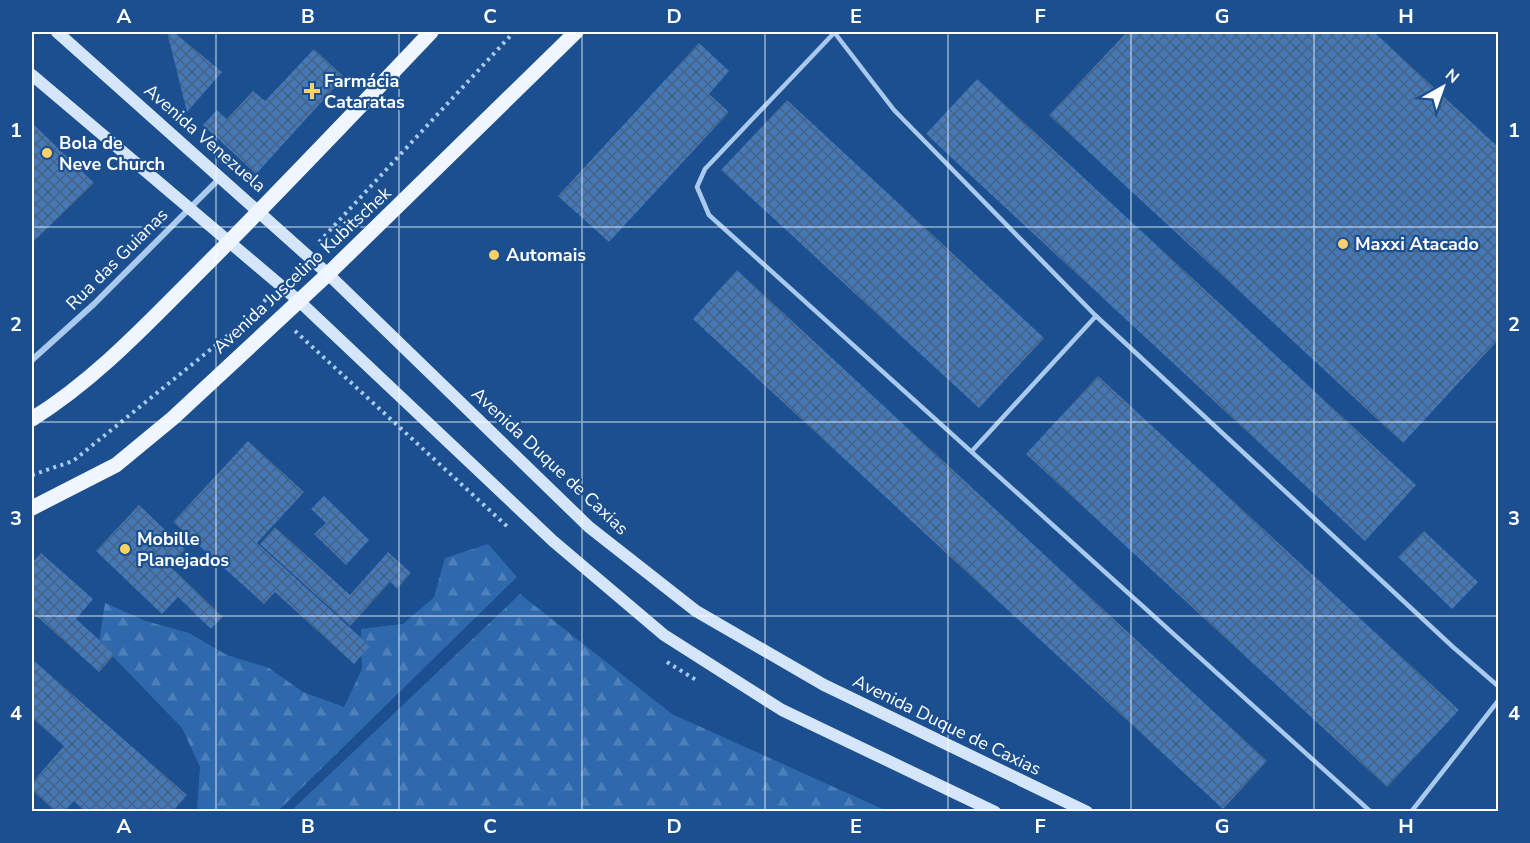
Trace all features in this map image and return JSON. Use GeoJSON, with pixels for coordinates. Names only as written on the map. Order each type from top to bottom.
{"type":"FeatureCollection","features":[{"type":"Feature","properties":{"kind":"main road","name":"Avenida Venezuela"},"geometry":{"type":"LineString","coordinates":[[57,32],[328,274]]}},
{"type":"Feature","properties":{"kind":"main road"},"geometry":{"type":"LineString","coordinates":[[32,419],[66,398],[261,212],[431,32]]}},
{"type":"Feature","properties":{"kind":"main road","name":"Avenida Juscelino Kubitschek"},"geometry":{"type":"LineString","coordinates":[[32,508],[116,465],[173,418],[300,301],[576,32]]}},
{"type":"Feature","properties":{"kind":"main road"},"geometry":{"type":"LineString","coordinates":[[32,75],[130,160],[300,301],[553,541],[664,635],[782,710],[995,812]]}},
{"type":"Feature","properties":{"kind":"main road","name":"Avenida Duque de Caxias"},"geometry":{"type":"LineString","coordinates":[[328,274],[589,527],[696,611],[824,685],[1087,812]]}},
{"type":"Feature","properties":{"kind":"street","name":"Rua das Guianas"},"geometry":{"type":"LineString","coordinates":[[32,360],[80,318],[221,177]]}},
{"type":"Feature","properties":{"kind":"lane"},"geometry":{"type":"LineString","coordinates":[[1371,812],[709,215],[697,187],[705,169],[834,32],[894,110],[1095,316],[1498,686]]}},
{"type":"Feature","properties":{"kind":"lane"},"geometry":{"type":"LineString","coordinates":[[972,451],[1095,316]]}},
{"type":"Feature","properties":{"kind":"lane"},"geometry":{"type":"LineString","coordinates":[[1411,812],[1498,700]]}},
{"type":"Feature","properties":{"kind":"green space"},"geometry":{"type":"Polygon","coordinates":[[[488,544],[517,577],[278,811],[194,811],[197,809],[200,767],[182,728],[99,642],[105,603],[146,621],[189,633],[227,655],[269,668],[303,692],[344,707],[362,669],[361,629],[403,624],[434,597],[445,558],[488,544]]]}},
{"type":"Feature","properties":{"kind":"green space"},"geometry":{"type":"Polygon","coordinates":[[[520,594],[672,714],[887,811],[291,811],[520,594]]]}},
{"type":"Feature","properties":{"kind":"building"},"geometry":{"type":"Polygon","coordinates":[[[167,32],[174,32],[222,72],[187,112],[167,32]]]}},
{"type":"Feature","properties":{"kind":"building","name":"Maxxi Atacado"},"geometry":{"type":"Polygon","coordinates":[[[1127,32],[1374,32],[1498,147],[1498,340],[1403,443],[1049,115],[1127,32]]]}},
{"type":"Feature","properties":{"kind":"building"},"geometry":{"type":"Polygon","coordinates":[[[699,43],[729,71],[709,94],[729,112],[609,242],[558,196],[699,43]]]}},
{"type":"Feature","properties":{"kind":"building"},"geometry":{"type":"Polygon","coordinates":[[[314,49],[344,77],[256,174],[203,125],[217,110],[227,119],[253,91],[265,101],[314,49]]]}},
{"type":"Feature","properties":{"kind":"building"},"geometry":{"type":"Polygon","coordinates":[[[977,79],[1416,485],[1365,541],[926,134],[977,79]]]}},
{"type":"Feature","properties":{"kind":"building"},"geometry":{"type":"Polygon","coordinates":[[[787,100],[1044,338],[979,408],[721,170],[787,100]]]}},
{"type":"Feature","properties":{"kind":"building","name":"Bola de Neve Church"},"geometry":{"type":"Polygon","coordinates":[[[32,123],[94,183],[32,243],[32,123]]]}},
{"type":"Feature","properties":{"kind":"building"},"geometry":{"type":"Polygon","coordinates":[[[737,270],[1267,761],[1223,809],[693,319],[737,270]]]}},
{"type":"Feature","properties":{"kind":"building"},"geometry":{"type":"Polygon","coordinates":[[[1098,376],[1459,710],[1387,787],[1026,454],[1098,376]]]}},
{"type":"Feature","properties":{"kind":"building"},"geometry":{"type":"Polygon","coordinates":[[[248,441],[304,492],[257,543],[370,646],[354,664],[275,592],[264,604],[173,522],[248,441]]]}},
{"type":"Feature","properties":{"kind":"building"},"geometry":{"type":"Polygon","coordinates":[[[324,496],[369,540],[346,565],[314,534],[326,523],[311,509],[324,496]]]}},
{"type":"Feature","properties":{"kind":"building"},"geometry":{"type":"Polygon","coordinates":[[[139,505],[185,549],[170,566],[223,617],[211,629],[178,597],[162,614],[96,551],[139,505]]]}},
{"type":"Feature","properties":{"kind":"building"},"geometry":{"type":"Polygon","coordinates":[[[275,527],[350,595],[388,552],[411,573],[397,589],[390,582],[350,626],[260,544],[275,527]]]}},
{"type":"Feature","properties":{"kind":"building"},"geometry":{"type":"Polygon","coordinates":[[[1424,531],[1478,582],[1452,609],[1398,557],[1424,531]]]}},
{"type":"Feature","properties":{"kind":"building"},"geometry":{"type":"Polygon","coordinates":[[[41,553],[93,599],[76,619],[115,654],[99,672],[32,612],[32,563],[41,553]]]}},
{"type":"Feature","properties":{"kind":"building"},"geometry":{"type":"Polygon","coordinates":[[[32,659],[187,795],[172,812],[86,812],[74,801],[64,812],[56,812],[32,790],[32,783],[64,746],[32,718],[32,659]]]}},
{"type":"Feature","properties":{"kind":"place","name":"Farmácia Cataratas"},"geometry":{"type":"Point","coordinates":[312,91]}},
{"type":"Feature","properties":{"kind":"place","name":"Bola de Neve Church"},"geometry":{"type":"Point","coordinates":[47,153]}},
{"type":"Feature","properties":{"kind":"place","name":"Maxxi Atacado"},"geometry":{"type":"Point","coordinates":[1343,244]}},
{"type":"Feature","properties":{"kind":"place","name":"Automais"},"geometry":{"type":"Point","coordinates":[494,255]}},
{"type":"Feature","properties":{"kind":"place","name":"Mobille Planejados"},"geometry":{"type":"Point","coordinates":[125,549]}}]}
